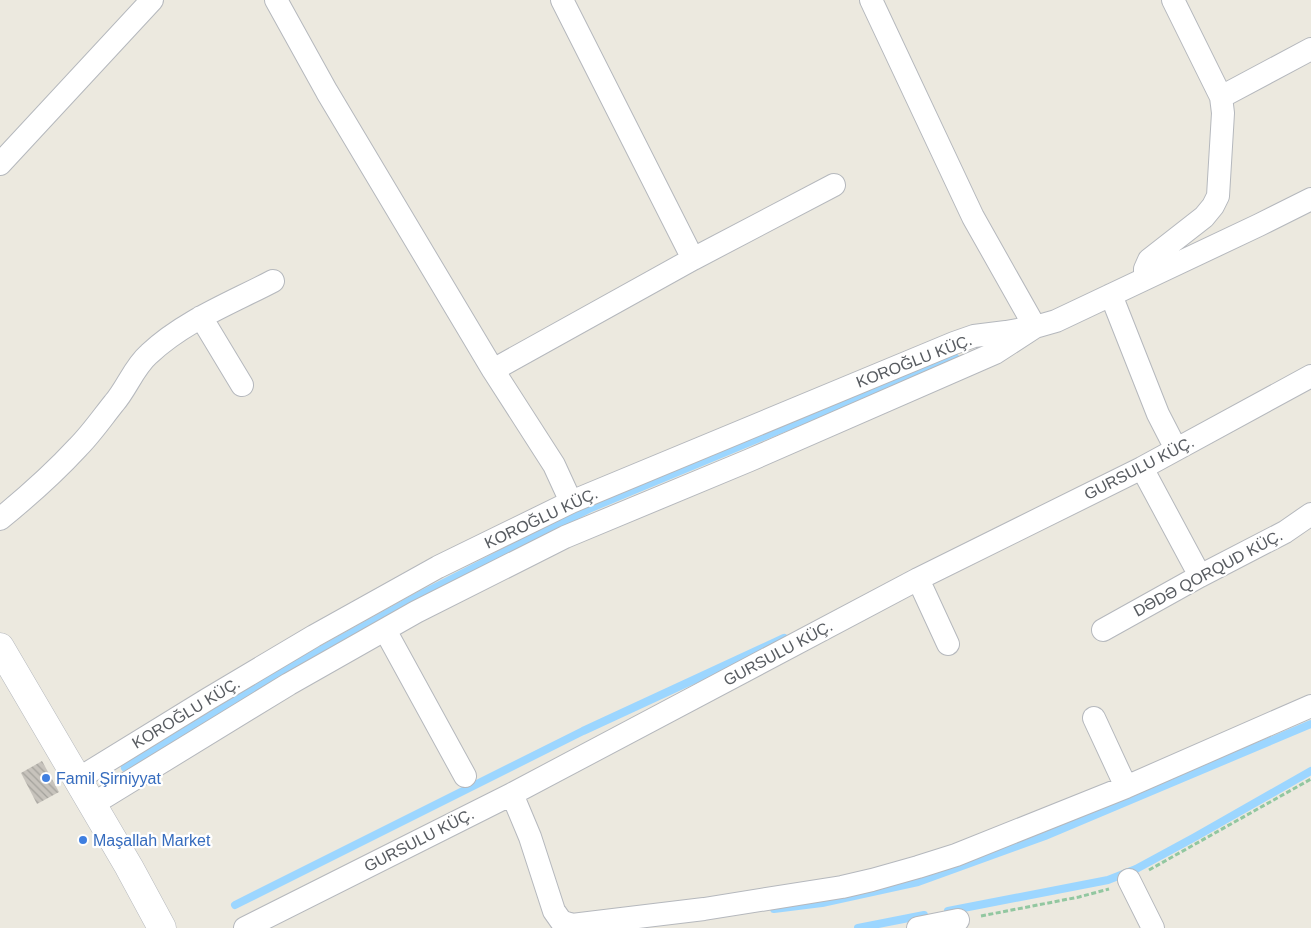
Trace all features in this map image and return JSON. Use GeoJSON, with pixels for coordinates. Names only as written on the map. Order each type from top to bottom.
{"type":"FeatureCollection","features":[{"type":"Feature","properties":{"kind":"street"},"geometry":{"type":"LineString","coordinates":[[0,164],[152,0]]}},
{"type":"Feature","properties":{"kind":"street"},"geometry":{"type":"LineString","coordinates":[[276,0],[327,92],[493,370],[554,465],[571,502]]}},
{"type":"Feature","properties":{"kind":"street"},"geometry":{"type":"LineString","coordinates":[[562,0],[693,259]]}},
{"type":"Feature","properties":{"kind":"street"},"geometry":{"type":"LineString","coordinates":[[871,0],[973,217],[1035,327]]}},
{"type":"Feature","properties":{"kind":"street"},"geometry":{"type":"LineString","coordinates":[[1145,278],[1145,269],[1149,260],[1204,217],[1218,196],[1223,113],[1221,97],[1173,0]]}},
{"type":"Feature","properties":{"kind":"street"},"geometry":{"type":"LineString","coordinates":[[1221,97],[1311,49]]}},
{"type":"Feature","properties":{"kind":"street"},"geometry":{"type":"LineString","coordinates":[[493,370],[693,259],[834,185]]}},
{"type":"Feature","properties":{"kind":"street","name":"KOROĞLU KÜÇ."},"geometry":{"type":"LineString","coordinates":[[78,779],[208,698],[314,636],[438,567],[571,502],[954,342],[974,336],[1035,327],[1056,321],[1311,199]]}},
{"type":"Feature","properties":{"kind":"street"},"geometry":{"type":"LineString","coordinates":[[0,520],[29,495],[78,447],[119,397],[148,354],[177,331],[273,281]]}},
{"type":"Feature","properties":{"kind":"street"},"geometry":{"type":"LineString","coordinates":[[1111,295],[1158,414],[1176,449]]}},
{"type":"Feature","properties":{"kind":"street"},"geometry":{"type":"LineString","coordinates":[[201,317],[242,385]]}},
{"type":"Feature","properties":{"kind":"street","name":"KOROĞLU KÜÇ."},"geometry":{"type":"LineString","coordinates":[[93,804],[289,684],[416,612],[565,537],[759,456],[995,353],[1035,327]]}},
{"type":"Feature","properties":{"kind":"street","name":"GURSULU KÜÇ."},"geometry":{"type":"LineString","coordinates":[[245,928],[512,794],[918,579],[1142,468],[1311,376]]}},
{"type":"Feature","properties":{"kind":"street"},"geometry":{"type":"LineString","coordinates":[[1142,468],[1200,576]]}},
{"type":"Feature","properties":{"kind":"street","name":"DƏDƏ QORQUD KÜÇ."},"geometry":{"type":"LineString","coordinates":[[1103,630],[1200,576],[1285,532],[1309,522]]}},
{"type":"Feature","properties":{"kind":"street"},"geometry":{"type":"LineString","coordinates":[[918,579],[948,644]]}},
{"type":"Feature","properties":{"kind":"street"},"geometry":{"type":"LineString","coordinates":[[385,630],[465,776]]}},
{"type":"Feature","properties":{"kind":"street"},"geometry":{"type":"LineString","coordinates":[[0,647],[93,804],[162,928]]}},
{"type":"Feature","properties":{"kind":"street"},"geometry":{"type":"LineString","coordinates":[[512,794],[528,830],[554,911],[561,921],[572,925],[704,909],[842,887],[918,868],[956,855],[1126,787],[1311,706]]}},
{"type":"Feature","properties":{"kind":"street"},"geometry":{"type":"LineString","coordinates":[[1094,718],[1126,787]]}},
{"type":"Feature","properties":{"kind":"street"},"geometry":{"type":"LineString","coordinates":[[1129,880],[1152,928]]}},
{"type":"Feature","properties":{"kind":"street"},"geometry":{"type":"LineString","coordinates":[[918,928],[958,920]]}},
{"type":"Feature","properties":{"kind":"building"},"geometry":{"type":"Polygon","coordinates":[[[42,761],[59,792],[37,804],[21,773],[42,761]]]}},
{"type":"Feature","properties":{"kind":"waterway"},"geometry":{"type":"LineString","coordinates":[[125,768],[278,674],[422,594],[591,508],[955,357]]}},
{"type":"Feature","properties":{"kind":"waterway"},"geometry":{"type":"LineString","coordinates":[[235,905],[583,731],[784,638]]}},
{"type":"Feature","properties":{"kind":"waterway"},"geometry":{"type":"LineString","coordinates":[[774,909],[822,903],[918,882],[1045,836],[1311,724]]}},
{"type":"Feature","properties":{"kind":"waterway"},"geometry":{"type":"LineString","coordinates":[[948,911],[1108,880],[1136,869],[1311,771]]}},
{"type":"Feature","properties":{"kind":"waterway"},"geometry":{"type":"LineString","coordinates":[[858,928],[924,915]]}},
{"type":"Feature","properties":{"kind":"place","name":"Famil Şirniyyat"},"geometry":{"type":"Point","coordinates":[46,778]}},
{"type":"Feature","properties":{"kind":"place","name":"Maşallah Market"},"geometry":{"type":"Point","coordinates":[83,840]}}]}
